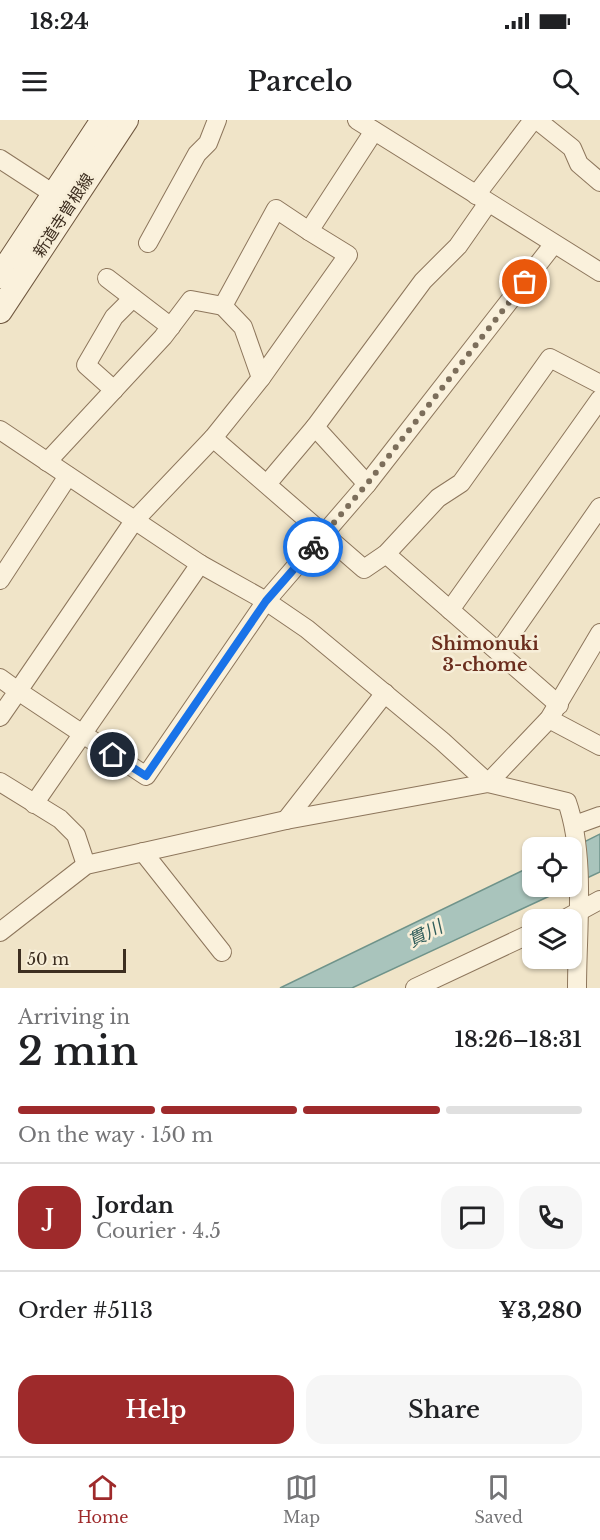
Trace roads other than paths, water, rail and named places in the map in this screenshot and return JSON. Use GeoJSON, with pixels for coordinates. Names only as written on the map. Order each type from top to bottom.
{"type":"FeatureCollection","features":[{"type":"Feature","properties":{"kind":"main road","name":"新道寺曽根線"},"geometry":{"type":"LineString","coordinates":[[2,268],[126,120]]}},
{"type":"Feature","properties":{"kind":"main road","name":"新道寺曽根線"},"geometry":{"type":"LineString","coordinates":[[0,311],[61,199],[98,122]]}},
{"type":"Feature","properties":{"kind":"street"},"geometry":{"type":"LineString","coordinates":[[148,243],[197,154],[208,143],[217,120]]}},
{"type":"Feature","properties":{"kind":"street"},"geometry":{"type":"LineString","coordinates":[[357,120],[600,272]]}},
{"type":"Feature","properties":{"kind":"street"},"geometry":{"type":"LineString","coordinates":[[267,484],[315,427],[423,281],[458,246],[482,199],[535,120],[572,148],[579,164],[600,182]]}},
{"type":"Feature","properties":{"kind":"street"},"geometry":{"type":"LineString","coordinates":[[309,231],[374,131]]}},
{"type":"Feature","properties":{"kind":"street"},"geometry":{"type":"LineString","coordinates":[[0,159],[61,199]]}},
{"type":"Feature","properties":{"kind":"street"},"geometry":{"type":"LineString","coordinates":[[0,717],[134,521],[213,438],[261,378],[348,255],[276,209],[223,306]]}},
{"type":"Feature","properties":{"kind":"street"},"geometry":{"type":"LineString","coordinates":[[0,678],[146,776],[266,601],[367,484],[554,245]]}},
{"type":"Feature","properties":{"kind":"street"},"geometry":{"type":"LineString","coordinates":[[107,278],[171,327]]}},
{"type":"Feature","properties":{"kind":"street"},"geometry":{"type":"LineString","coordinates":[[114,390],[86,365],[114,317],[133,298]]}},
{"type":"Feature","properties":{"kind":"street"},"geometry":{"type":"LineString","coordinates":[[47,462],[171,327],[191,300],[223,306],[243,327],[261,378]]}},
{"type":"Feature","properties":{"kind":"street"},"geometry":{"type":"LineString","coordinates":[[213,438],[364,569],[387,554],[438,498],[461,483],[550,358],[600,384]]}},
{"type":"Feature","properties":{"kind":"street"},"geometry":{"type":"LineString","coordinates":[[450,610],[600,399]]}},
{"type":"Feature","properties":{"kind":"street"},"geometry":{"type":"LineString","coordinates":[[315,427],[367,484]]}},
{"type":"Feature","properties":{"kind":"street"},"geometry":{"type":"LineString","coordinates":[[0,430],[200,564],[266,601],[307,629],[385,693],[488,783]]}},
{"type":"Feature","properties":{"kind":"street"},"geometry":{"type":"LineString","coordinates":[[0,580],[68,476]]}},
{"type":"Feature","properties":{"kind":"street"},"geometry":{"type":"LineString","coordinates":[[499,652],[600,507]]}},
{"type":"Feature","properties":{"kind":"street"},"geometry":{"type":"LineString","coordinates":[[387,554],[499,652],[554,712],[600,746]]}},
{"type":"Feature","properties":{"kind":"street"},"geometry":{"type":"LineString","coordinates":[[34,804],[200,564]]}},
{"type":"Feature","properties":{"kind":"street"},"geometry":{"type":"LineString","coordinates":[[488,783],[554,712],[597,642]]}},
{"type":"Feature","properties":{"kind":"street"},"geometry":{"type":"LineString","coordinates":[[286,820],[385,693]]}},
{"type":"Feature","properties":{"kind":"street"},"geometry":{"type":"LineString","coordinates":[[0,782],[60,819],[76,835],[86,865]]}},
{"type":"Feature","properties":{"kind":"street"},"geometry":{"type":"LineString","coordinates":[[0,932],[86,865],[286,820],[488,783],[567,802],[575,829],[578,895],[573,909]]}},
{"type":"Feature","properties":{"kind":"street"},"geometry":{"type":"LineString","coordinates":[[575,829],[600,816]]}},
{"type":"Feature","properties":{"kind":"street"},"geometry":{"type":"LineString","coordinates":[[143,852],[222,952]]}},
{"type":"Feature","properties":{"kind":"street"},"geometry":{"type":"LineString","coordinates":[[582,910],[600,900]]}},
{"type":"Feature","properties":{"kind":"street"},"geometry":{"type":"LineString","coordinates":[[415,988],[522,938]]}},
{"type":"Feature","properties":{"kind":"street"},"geometry":{"type":"LineString","coordinates":[[575,969],[577,988]]}},
{"type":"Feature","properties":{"kind":"water"},"geometry":{"type":"Polygon","coordinates":[[[600,834],[600,872],[582,880],[582,843],[600,834]]]}},
{"type":"Feature","properties":{"kind":"water","name":"貫川"},"geometry":{"type":"Polygon","coordinates":[[[522,871],[522,897],[548,897],[352,988],[280,988],[522,871]]]}},
{"type":"Feature","properties":{"kind":"district","name":"Shimonuki 3-chome"},"geometry":{"type":"Point","coordinates":[485,654]}}]}
